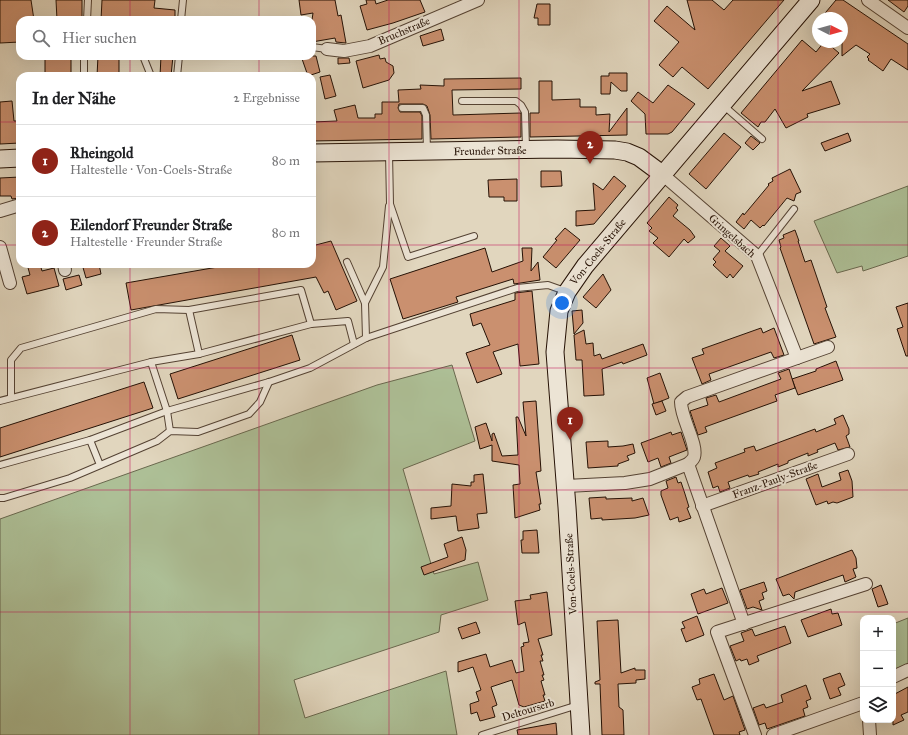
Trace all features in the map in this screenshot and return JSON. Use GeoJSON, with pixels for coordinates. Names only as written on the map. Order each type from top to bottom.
{"type":"FeatureCollection","features":[{"type":"Feature","properties":{"kind":"main road","name":"Von-Coels-Straße"},"geometry":{"type":"LineString","coordinates":[[581,735],[566,486],[555,352],[559,311],[567,292],[586,266],[662,174],[811,0]]}},
{"type":"Feature","properties":{"kind":"main road","name":"Freunder Straße"},"geometry":{"type":"LineString","coordinates":[[316,153],[590,149],[627,152],[642,159],[662,174]]}},
{"type":"Feature","properties":{"kind":"main road"},"geometry":{"type":"LineString","coordinates":[[0,159],[16,158]]}},
{"type":"Feature","properties":{"kind":"street","name":"Bruchstraße"},"geometry":{"type":"LineString","coordinates":[[327,49],[344,51],[370,46],[478,0]]}},
{"type":"Feature","properties":{"kind":"street"},"geometry":{"type":"LineString","coordinates":[[868,0],[906,22]]}},
{"type":"Feature","properties":{"kind":"street","name":"Gringelsbach"},"geometry":{"type":"LineString","coordinates":[[662,174],[757,256],[797,358]]}},
{"type":"Feature","properties":{"kind":"street"},"geometry":{"type":"LineString","coordinates":[[0,211],[16,206]]}},
{"type":"Feature","properties":{"kind":"street"},"geometry":{"type":"LineString","coordinates":[[0,247],[10,283]]}},
{"type":"Feature","properties":{"kind":"street"},"geometry":{"type":"LineString","coordinates":[[566,486],[631,482],[650,479],[688,464],[694,458],[695,449],[681,411],[681,402],[687,397],[828,347]]}},
{"type":"Feature","properties":{"kind":"street","name":"Franz-Pauly-Straße"},"geometry":{"type":"LineString","coordinates":[[702,506],[848,454]]}},
{"type":"Feature","properties":{"kind":"street"},"geometry":{"type":"LineString","coordinates":[[688,464],[744,624]]}},
{"type":"Feature","properties":{"kind":"street"},"geometry":{"type":"LineString","coordinates":[[755,735],[717,632],[866,584]]}},
{"type":"Feature","properties":{"kind":"street"},"geometry":{"type":"LineString","coordinates":[[896,676],[908,670]]}},
{"type":"Feature","properties":{"kind":"street"},"geometry":{"type":"LineString","coordinates":[[773,735],[860,704]]}},
{"type":"Feature","properties":{"kind":"street"},"geometry":{"type":"LineString","coordinates":[[869,723],[870,735]]}},
{"type":"Feature","properties":{"kind":"lane"},"geometry":{"type":"LineString","coordinates":[[87,16],[88,0]]}},
{"type":"Feature","properties":{"kind":"lane"},"geometry":{"type":"LineString","coordinates":[[181,16],[183,0]]}},
{"type":"Feature","properties":{"kind":"lane"},"geometry":{"type":"LineString","coordinates":[[316,48],[327,49]]}},
{"type":"Feature","properties":{"kind":"lane"},"geometry":{"type":"LineString","coordinates":[[84,60],[84,72]]}},
{"type":"Feature","properties":{"kind":"lane"},"geometry":{"type":"LineString","coordinates":[[145,60],[150,72]]}},
{"type":"Feature","properties":{"kind":"lane"},"geometry":{"type":"LineString","coordinates":[[177,72],[179,60]]}},
{"type":"Feature","properties":{"kind":"lane"},"geometry":{"type":"LineString","coordinates":[[462,100],[516,101],[522,105],[526,112],[526,150]]}},
{"type":"Feature","properties":{"kind":"lane"},"geometry":{"type":"LineString","coordinates":[[722,105],[762,139]]}},
{"type":"Feature","properties":{"kind":"lane"},"geometry":{"type":"LineString","coordinates":[[402,108],[423,108],[426,115],[427,152]]}},
{"type":"Feature","properties":{"kind":"lane"},"geometry":{"type":"LineString","coordinates":[[365,304],[383,267],[390,204],[388,152]]}},
{"type":"Feature","properties":{"kind":"lane"},"geometry":{"type":"LineString","coordinates":[[390,204],[408,257],[474,236]]}},
{"type":"Feature","properties":{"kind":"lane"},"geometry":{"type":"LineString","coordinates":[[757,256],[794,209]]}},
{"type":"Feature","properties":{"kind":"lane"},"geometry":{"type":"LineString","coordinates":[[347,262],[365,304],[366,338]]}},
{"type":"Feature","properties":{"kind":"lane"},"geometry":{"type":"LineString","coordinates":[[0,465],[90,440],[167,411],[269,382],[310,368],[366,338],[516,288],[548,285],[567,292]]}},
{"type":"Feature","properties":{"kind":"lane"},"geometry":{"type":"LineString","coordinates":[[12,398],[11,360],[21,348],[156,309],[189,310],[301,290],[311,324]]}},
{"type":"Feature","properties":{"kind":"lane"},"geometry":{"type":"LineString","coordinates":[[189,310],[199,354]]}},
{"type":"Feature","properties":{"kind":"lane"},"geometry":{"type":"LineString","coordinates":[[0,401],[151,362],[199,354],[311,324],[348,321],[354,344]]}},
{"type":"Feature","properties":{"kind":"lane"},"geometry":{"type":"LineString","coordinates":[[151,362],[167,411],[170,431]]}},
{"type":"Feature","properties":{"kind":"lane"},"geometry":{"type":"LineString","coordinates":[[0,498],[70,478],[157,441],[170,431],[198,432],[249,414],[260,402],[269,382]]}},
{"type":"Feature","properties":{"kind":"lane"},"geometry":{"type":"LineString","coordinates":[[90,440],[100,465]]}},
{"type":"Feature","properties":{"kind":"lane","name":"Deltourserb"},"geometry":{"type":"LineString","coordinates":[[482,735],[579,705]]}},
{"type":"Feature","properties":{"kind":"green space"},"geometry":{"type":"Polygon","coordinates":[[[908,186],[908,256],[863,271],[862,266],[837,273],[814,221],[908,186]]]}},
{"type":"Feature","properties":{"kind":"green space"},"geometry":{"type":"Polygon","coordinates":[[[452,365],[475,441],[403,469],[434,574],[478,562],[488,600],[441,615],[439,632],[294,680],[305,718],[446,671],[457,735],[0,735],[0,519],[377,385],[452,365]]]}},
{"type":"Feature","properties":{"kind":"green space"},"geometry":{"type":"Polygon","coordinates":[[[908,618],[908,664],[896,670],[896,651],[896,623],[908,618]]]}},
{"type":"Feature","properties":{"kind":"building"},"geometry":{"type":"Polygon","coordinates":[[[0,0],[31,0],[33,16],[16,16],[16,42],[0,43],[0,0]]]}},
{"type":"Feature","properties":{"kind":"building"},"geometry":{"type":"Polygon","coordinates":[[[56,0],[82,0],[82,16],[57,16],[56,0]]]}},
{"type":"Feature","properties":{"kind":"building"},"geometry":{"type":"Polygon","coordinates":[[[102,0],[155,0],[154,8],[175,10],[175,16],[101,16],[102,0]]]}},
{"type":"Feature","properties":{"kind":"building"},"geometry":{"type":"Polygon","coordinates":[[[299,0],[335,0],[338,16],[341,15],[346,43],[336,42],[335,38],[316,41],[316,16],[313,16],[313,13],[301,15],[299,0]]]}},
{"type":"Feature","properties":{"kind":"building"},"geometry":{"type":"Polygon","coordinates":[[[366,0],[375,0],[376,4],[388,0],[420,0],[425,12],[367,30],[360,6],[367,4],[366,0]]]}},
{"type":"Feature","properties":{"kind":"building"},"geometry":{"type":"Polygon","coordinates":[[[687,0],[712,0],[724,10],[733,0],[784,0],[708,89],[682,67],[673,77],[659,65],[679,42],[654,21],[667,6],[695,30],[687,0]]]}},
{"type":"Feature","properties":{"kind":"building"},"geometry":{"type":"Polygon","coordinates":[[[836,0],[843,0],[908,44],[908,70],[891,59],[883,71],[868,60],[869,59],[867,57],[870,54],[856,45],[842,56],[842,48],[848,48],[848,12],[826,12],[836,0]]]}},
{"type":"Feature","properties":{"kind":"building"},"geometry":{"type":"Polygon","coordinates":[[[888,0],[908,0],[908,6],[904,12],[888,0]]]}},
{"type":"Feature","properties":{"kind":"building"},"geometry":{"type":"Polygon","coordinates":[[[537,4],[550,4],[550,25],[538,25],[538,18],[534,18],[537,4]]]}},
{"type":"Feature","properties":{"kind":"building"},"geometry":{"type":"Polygon","coordinates":[[[441,29],[444,40],[423,46],[420,36],[441,29]]]}},
{"type":"Feature","properties":{"kind":"building"},"geometry":{"type":"Polygon","coordinates":[[[802,40],[816,52],[819,48],[833,48],[839,53],[802,91],[831,81],[840,104],[807,114],[808,117],[786,128],[775,109],[765,122],[761,122],[758,127],[741,113],[802,40]]]}},
{"type":"Feature","properties":{"kind":"building"},"geometry":{"type":"Polygon","coordinates":[[[379,55],[380,59],[385,58],[386,62],[393,66],[394,73],[389,80],[363,88],[356,61],[379,55]]]}},
{"type":"Feature","properties":{"kind":"building"},"geometry":{"type":"Polygon","coordinates":[[[316,56],[320,72],[316,73],[316,72],[307,72],[302,60],[316,60],[316,56]]]}},
{"type":"Feature","properties":{"kind":"building"},"geometry":{"type":"Polygon","coordinates":[[[338,58],[349,58],[350,63],[338,64],[338,58]]]}},
{"type":"Feature","properties":{"kind":"building"},"geometry":{"type":"Polygon","coordinates":[[[45,60],[71,60],[71,72],[45,72],[45,60]]]}},
{"type":"Feature","properties":{"kind":"building"},"geometry":{"type":"Polygon","coordinates":[[[98,60],[119,60],[119,72],[97,72],[98,60]]]}},
{"type":"Feature","properties":{"kind":"building"},"geometry":{"type":"Polygon","coordinates":[[[161,60],[173,60],[171,72],[160,72],[161,60]]]}},
{"type":"Feature","properties":{"kind":"building"},"geometry":{"type":"Polygon","coordinates":[[[609,73],[627,73],[627,91],[621,91],[611,82],[610,94],[601,94],[601,76],[609,76],[609,73]]]}},
{"type":"Feature","properties":{"kind":"building"},"geometry":{"type":"Polygon","coordinates":[[[330,75],[336,96],[325,99],[320,77],[330,75]]]}},
{"type":"Feature","properties":{"kind":"building"},"geometry":{"type":"Polygon","coordinates":[[[521,78],[521,89],[452,90],[453,115],[521,113],[521,137],[431,139],[430,115],[427,106],[423,104],[399,104],[398,108],[400,112],[420,112],[422,116],[422,139],[316,141],[316,122],[337,121],[334,110],[355,105],[358,118],[375,118],[375,114],[382,114],[382,102],[399,102],[398,90],[421,89],[420,85],[444,86],[444,79],[521,78]]]}},
{"type":"Feature","properties":{"kind":"building"},"geometry":{"type":"Polygon","coordinates":[[[539,81],[552,81],[552,100],[580,99],[580,107],[596,107],[596,115],[610,114],[609,132],[627,108],[627,135],[530,137],[530,113],[539,113],[539,81]]]}},
{"type":"Feature","properties":{"kind":"building"},"geometry":{"type":"Polygon","coordinates":[[[668,85],[695,104],[672,132],[668,134],[646,134],[645,114],[631,101],[638,92],[653,103],[668,85]]]}},
{"type":"Feature","properties":{"kind":"building"},"geometry":{"type":"Polygon","coordinates":[[[12,101],[14,121],[16,121],[16,143],[0,144],[0,102],[12,101]]]}},
{"type":"Feature","properties":{"kind":"building"},"geometry":{"type":"Polygon","coordinates":[[[724,133],[741,147],[706,189],[689,174],[724,133]]]}},
{"type":"Feature","properties":{"kind":"building"},"geometry":{"type":"Polygon","coordinates":[[[848,133],[851,141],[825,151],[821,143],[848,133]]]}},
{"type":"Feature","properties":{"kind":"building"},"geometry":{"type":"Polygon","coordinates":[[[751,136],[760,143],[753,150],[745,143],[751,136]]]}},
{"type":"Feature","properties":{"kind":"building"},"geometry":{"type":"Polygon","coordinates":[[[790,169],[801,192],[796,194],[794,201],[787,198],[764,226],[763,225],[760,228],[751,220],[744,229],[736,222],[743,213],[744,215],[769,185],[768,184],[773,181],[772,178],[790,169]]]}},
{"type":"Feature","properties":{"kind":"building"},"geometry":{"type":"Polygon","coordinates":[[[541,171],[561,171],[562,186],[541,187],[541,171]]]}},
{"type":"Feature","properties":{"kind":"building"},"geometry":{"type":"Polygon","coordinates":[[[614,176],[626,186],[594,224],[576,226],[576,211],[595,210],[593,183],[603,190],[614,176]]]}},
{"type":"Feature","properties":{"kind":"building"},"geometry":{"type":"Polygon","coordinates":[[[16,177],[16,198],[12,199],[11,196],[0,196],[0,178],[16,177]]]}},
{"type":"Feature","properties":{"kind":"building"},"geometry":{"type":"Polygon","coordinates":[[[517,179],[517,201],[504,201],[504,197],[489,197],[488,180],[517,179]]]}},
{"type":"Feature","properties":{"kind":"building"},"geometry":{"type":"Polygon","coordinates":[[[669,197],[678,205],[676,208],[678,210],[673,216],[690,230],[695,237],[688,243],[684,239],[669,257],[653,243],[658,238],[649,231],[652,228],[647,223],[669,197]]]}},
{"type":"Feature","properties":{"kind":"building"},"geometry":{"type":"Polygon","coordinates":[[[565,228],[580,240],[556,268],[543,257],[557,240],[555,239],[565,228]]]}},
{"type":"Feature","properties":{"kind":"building"},"geometry":{"type":"Polygon","coordinates":[[[795,230],[805,262],[811,260],[827,307],[825,308],[836,337],[814,344],[780,248],[779,240],[784,238],[783,235],[795,230]]]}},
{"type":"Feature","properties":{"kind":"building"},"geometry":{"type":"Polygon","coordinates":[[[721,238],[730,246],[725,251],[743,266],[733,278],[730,274],[727,278],[713,265],[716,262],[713,259],[720,251],[714,246],[721,238]]]}},
{"type":"Feature","properties":{"kind":"building"},"geometry":{"type":"Polygon","coordinates":[[[331,241],[357,301],[336,310],[328,291],[324,293],[316,277],[131,310],[126,283],[212,268],[316,268],[316,245],[331,241]]]}},
{"type":"Feature","properties":{"kind":"building"},"geometry":{"type":"Polygon","coordinates":[[[485,248],[492,272],[523,261],[522,248],[532,248],[531,271],[538,262],[540,280],[514,284],[513,279],[456,297],[458,302],[403,319],[390,279],[485,248]]]}},
{"type":"Feature","properties":{"kind":"building"},"geometry":{"type":"Polygon","coordinates":[[[28,268],[41,268],[42,271],[54,268],[59,286],[27,294],[22,277],[30,275],[28,268]]]}},
{"type":"Feature","properties":{"kind":"building"},"geometry":{"type":"Polygon","coordinates":[[[83,268],[100,268],[101,274],[86,278],[83,268]]]}},
{"type":"Feature","properties":{"kind":"building"},"geometry":{"type":"Polygon","coordinates":[[[603,274],[611,290],[596,308],[583,297],[603,274]]]}},
{"type":"Feature","properties":{"kind":"building"},"geometry":{"type":"Polygon","coordinates":[[[79,275],[82,285],[66,290],[63,279],[79,275]]]}},
{"type":"Feature","properties":{"kind":"building"},"geometry":{"type":"Polygon","coordinates":[[[532,291],[539,364],[520,366],[518,344],[493,352],[502,374],[477,383],[466,353],[490,345],[481,323],[473,326],[470,314],[515,300],[515,293],[532,291]]]}},
{"type":"Feature","properties":{"kind":"building"},"geometry":{"type":"Polygon","coordinates":[[[908,303],[908,356],[906,356],[897,329],[903,327],[896,307],[908,303]]]}},
{"type":"Feature","properties":{"kind":"building"},"geometry":{"type":"Polygon","coordinates":[[[582,310],[583,323],[574,334],[572,311],[582,310]]]}},
{"type":"Feature","properties":{"kind":"building"},"geometry":{"type":"Polygon","coordinates":[[[761,328],[763,333],[774,328],[784,355],[774,358],[771,352],[709,374],[711,380],[702,384],[692,358],[704,354],[702,349],[761,328]]]}},
{"type":"Feature","properties":{"kind":"building"},"geometry":{"type":"Polygon","coordinates":[[[584,330],[586,344],[593,343],[594,356],[600,354],[602,359],[643,344],[647,355],[623,364],[622,362],[602,369],[604,395],[584,396],[582,360],[576,360],[574,335],[584,330]]]}},
{"type":"Feature","properties":{"kind":"building"},"geometry":{"type":"Polygon","coordinates":[[[292,335],[300,360],[178,399],[170,374],[292,335]]]}},
{"type":"Feature","properties":{"kind":"building"},"geometry":{"type":"Polygon","coordinates":[[[836,361],[843,380],[798,395],[792,379],[816,371],[816,369],[836,361]]]}},
{"type":"Feature","properties":{"kind":"building"},"geometry":{"type":"Polygon","coordinates":[[[789,369],[795,388],[775,395],[777,401],[705,427],[707,432],[698,435],[690,411],[708,405],[706,398],[716,395],[719,402],[781,379],[778,373],[789,369]]]}},
{"type":"Feature","properties":{"kind":"building"},"geometry":{"type":"Polygon","coordinates":[[[660,373],[669,398],[654,404],[647,378],[660,373]]]}},
{"type":"Feature","properties":{"kind":"building"},"geometry":{"type":"Polygon","coordinates":[[[144,382],[153,408],[0,457],[0,428],[144,382]]]}},
{"type":"Feature","properties":{"kind":"building"},"geometry":{"type":"Polygon","coordinates":[[[536,401],[541,471],[536,472],[541,504],[539,504],[540,510],[515,518],[513,485],[520,484],[519,465],[492,461],[492,445],[480,449],[475,427],[486,423],[492,441],[492,434],[494,433],[502,456],[518,455],[516,417],[518,417],[526,436],[523,402],[536,401]]]}},
{"type":"Feature","properties":{"kind":"building"},"geometry":{"type":"Polygon","coordinates":[[[662,401],[666,411],[656,415],[652,404],[662,401]]]}},
{"type":"Feature","properties":{"kind":"building"},"geometry":{"type":"Polygon","coordinates":[[[843,415],[849,429],[849,434],[846,436],[850,447],[838,450],[835,443],[817,450],[818,452],[808,456],[808,453],[788,461],[788,463],[778,467],[778,464],[758,472],[759,474],[749,477],[748,475],[728,482],[730,488],[720,492],[718,486],[713,488],[708,472],[717,468],[715,463],[745,452],[744,449],[754,446],[756,451],[815,429],[816,432],[836,424],[834,419],[843,415]]]}},
{"type":"Feature","properties":{"kind":"building"},"geometry":{"type":"Polygon","coordinates":[[[671,432],[672,435],[681,432],[687,450],[669,457],[671,463],[661,467],[658,458],[648,462],[641,443],[671,432]]]}},
{"type":"Feature","properties":{"kind":"building"},"geometry":{"type":"Polygon","coordinates":[[[608,441],[608,447],[633,444],[635,453],[627,456],[629,460],[618,464],[618,466],[588,468],[586,442],[608,441]]]}},
{"type":"Feature","properties":{"kind":"building"},"geometry":{"type":"Polygon","coordinates":[[[848,470],[852,481],[853,497],[837,503],[833,502],[828,504],[827,501],[816,505],[806,479],[818,474],[822,487],[841,480],[839,473],[848,470]]]}},
{"type":"Feature","properties":{"kind":"building"},"geometry":{"type":"Polygon","coordinates":[[[483,474],[487,513],[477,514],[479,528],[458,531],[456,516],[431,519],[431,508],[451,506],[452,484],[471,486],[471,482],[474,482],[474,475],[483,474]]]}},
{"type":"Feature","properties":{"kind":"building"},"geometry":{"type":"Polygon","coordinates":[[[676,477],[678,483],[681,482],[691,518],[679,522],[678,517],[670,520],[661,495],[661,491],[668,488],[666,481],[676,477]]]}},
{"type":"Feature","properties":{"kind":"building"},"geometry":{"type":"Polygon","coordinates":[[[606,497],[606,499],[632,498],[632,501],[643,498],[649,515],[635,518],[602,520],[602,518],[591,519],[589,498],[606,497]]]}},
{"type":"Feature","properties":{"kind":"building"},"geometry":{"type":"Polygon","coordinates":[[[537,530],[539,553],[522,553],[521,540],[523,540],[523,531],[537,530]]]}},
{"type":"Feature","properties":{"kind":"building"},"geometry":{"type":"Polygon","coordinates":[[[462,537],[466,550],[465,560],[424,575],[421,567],[448,557],[444,544],[462,537]]]}},
{"type":"Feature","properties":{"kind":"building"},"geometry":{"type":"Polygon","coordinates":[[[852,550],[856,558],[857,568],[853,569],[856,577],[845,582],[843,575],[823,582],[795,592],[794,599],[789,594],[783,596],[776,579],[852,550]]]}},
{"type":"Feature","properties":{"kind":"building"},"geometry":{"type":"Polygon","coordinates":[[[764,582],[767,591],[762,593],[764,599],[759,601],[762,610],[753,607],[747,609],[740,590],[764,582]]]}},
{"type":"Feature","properties":{"kind":"building"},"geometry":{"type":"Polygon","coordinates":[[[881,585],[888,604],[878,607],[872,589],[881,585]]]}},
{"type":"Feature","properties":{"kind":"building"},"geometry":{"type":"Polygon","coordinates":[[[722,588],[728,603],[698,614],[691,594],[704,589],[706,594],[722,588]]]}},
{"type":"Feature","properties":{"kind":"building"},"geometry":{"type":"Polygon","coordinates":[[[547,592],[552,635],[538,639],[543,655],[541,655],[543,661],[540,661],[544,675],[542,675],[544,680],[541,681],[545,701],[524,707],[519,705],[512,680],[491,687],[497,705],[492,707],[495,717],[480,721],[477,712],[471,714],[470,704],[479,701],[476,692],[481,690],[473,667],[458,672],[458,662],[486,654],[490,667],[512,660],[516,673],[524,671],[521,647],[524,646],[523,643],[529,642],[525,622],[518,625],[515,601],[531,599],[530,595],[547,592]]]}},
{"type":"Feature","properties":{"kind":"building"},"geometry":{"type":"Polygon","coordinates":[[[831,609],[832,614],[838,613],[842,625],[808,637],[801,620],[831,609]]]}},
{"type":"Feature","properties":{"kind":"building"},"geometry":{"type":"Polygon","coordinates":[[[697,616],[704,635],[686,642],[681,629],[685,628],[682,622],[697,616]]]}},
{"type":"Feature","properties":{"kind":"building"},"geometry":{"type":"Polygon","coordinates":[[[618,620],[621,673],[635,668],[635,670],[645,670],[645,679],[636,680],[636,683],[618,684],[619,707],[623,710],[624,735],[602,735],[600,684],[595,684],[595,682],[600,680],[597,621],[618,620]]]}},
{"type":"Feature","properties":{"kind":"building"},"geometry":{"type":"Polygon","coordinates":[[[476,622],[480,633],[462,639],[458,628],[476,622]]]}},
{"type":"Feature","properties":{"kind":"building"},"geometry":{"type":"Polygon","coordinates":[[[785,626],[791,643],[757,656],[759,661],[749,665],[747,659],[741,661],[740,659],[736,661],[730,646],[744,641],[741,633],[752,629],[755,636],[785,626]]]}},
{"type":"Feature","properties":{"kind":"building"},"geometry":{"type":"Polygon","coordinates":[[[840,673],[845,685],[838,688],[841,695],[830,699],[823,679],[840,673]]]}},
{"type":"Feature","properties":{"kind":"building"},"geometry":{"type":"Polygon","coordinates":[[[714,674],[724,700],[733,696],[745,730],[739,732],[740,735],[714,735],[701,699],[697,700],[692,687],[700,684],[699,679],[714,674]]]}},
{"type":"Feature","properties":{"kind":"building"},"geometry":{"type":"Polygon","coordinates":[[[806,685],[811,699],[806,701],[808,707],[803,709],[805,716],[767,729],[765,723],[759,725],[753,708],[764,704],[766,708],[783,702],[781,695],[806,685]]]}},
{"type":"Feature","properties":{"kind":"building"},"geometry":{"type":"Polygon","coordinates":[[[908,687],[908,712],[901,715],[904,720],[893,725],[893,723],[896,723],[896,693],[908,687]]]}},
{"type":"Feature","properties":{"kind":"building"},"geometry":{"type":"Polygon","coordinates":[[[556,723],[557,735],[518,735],[517,730],[556,723]]]}},
{"type":"Feature","properties":{"kind":"place","name":"Eilendorf Freunder Straße"},"geometry":{"type":"Point","coordinates":[590,164]}},
{"type":"Feature","properties":{"kind":"place","name":"Rheingold"},"geometry":{"type":"Point","coordinates":[570,440]}}]}
